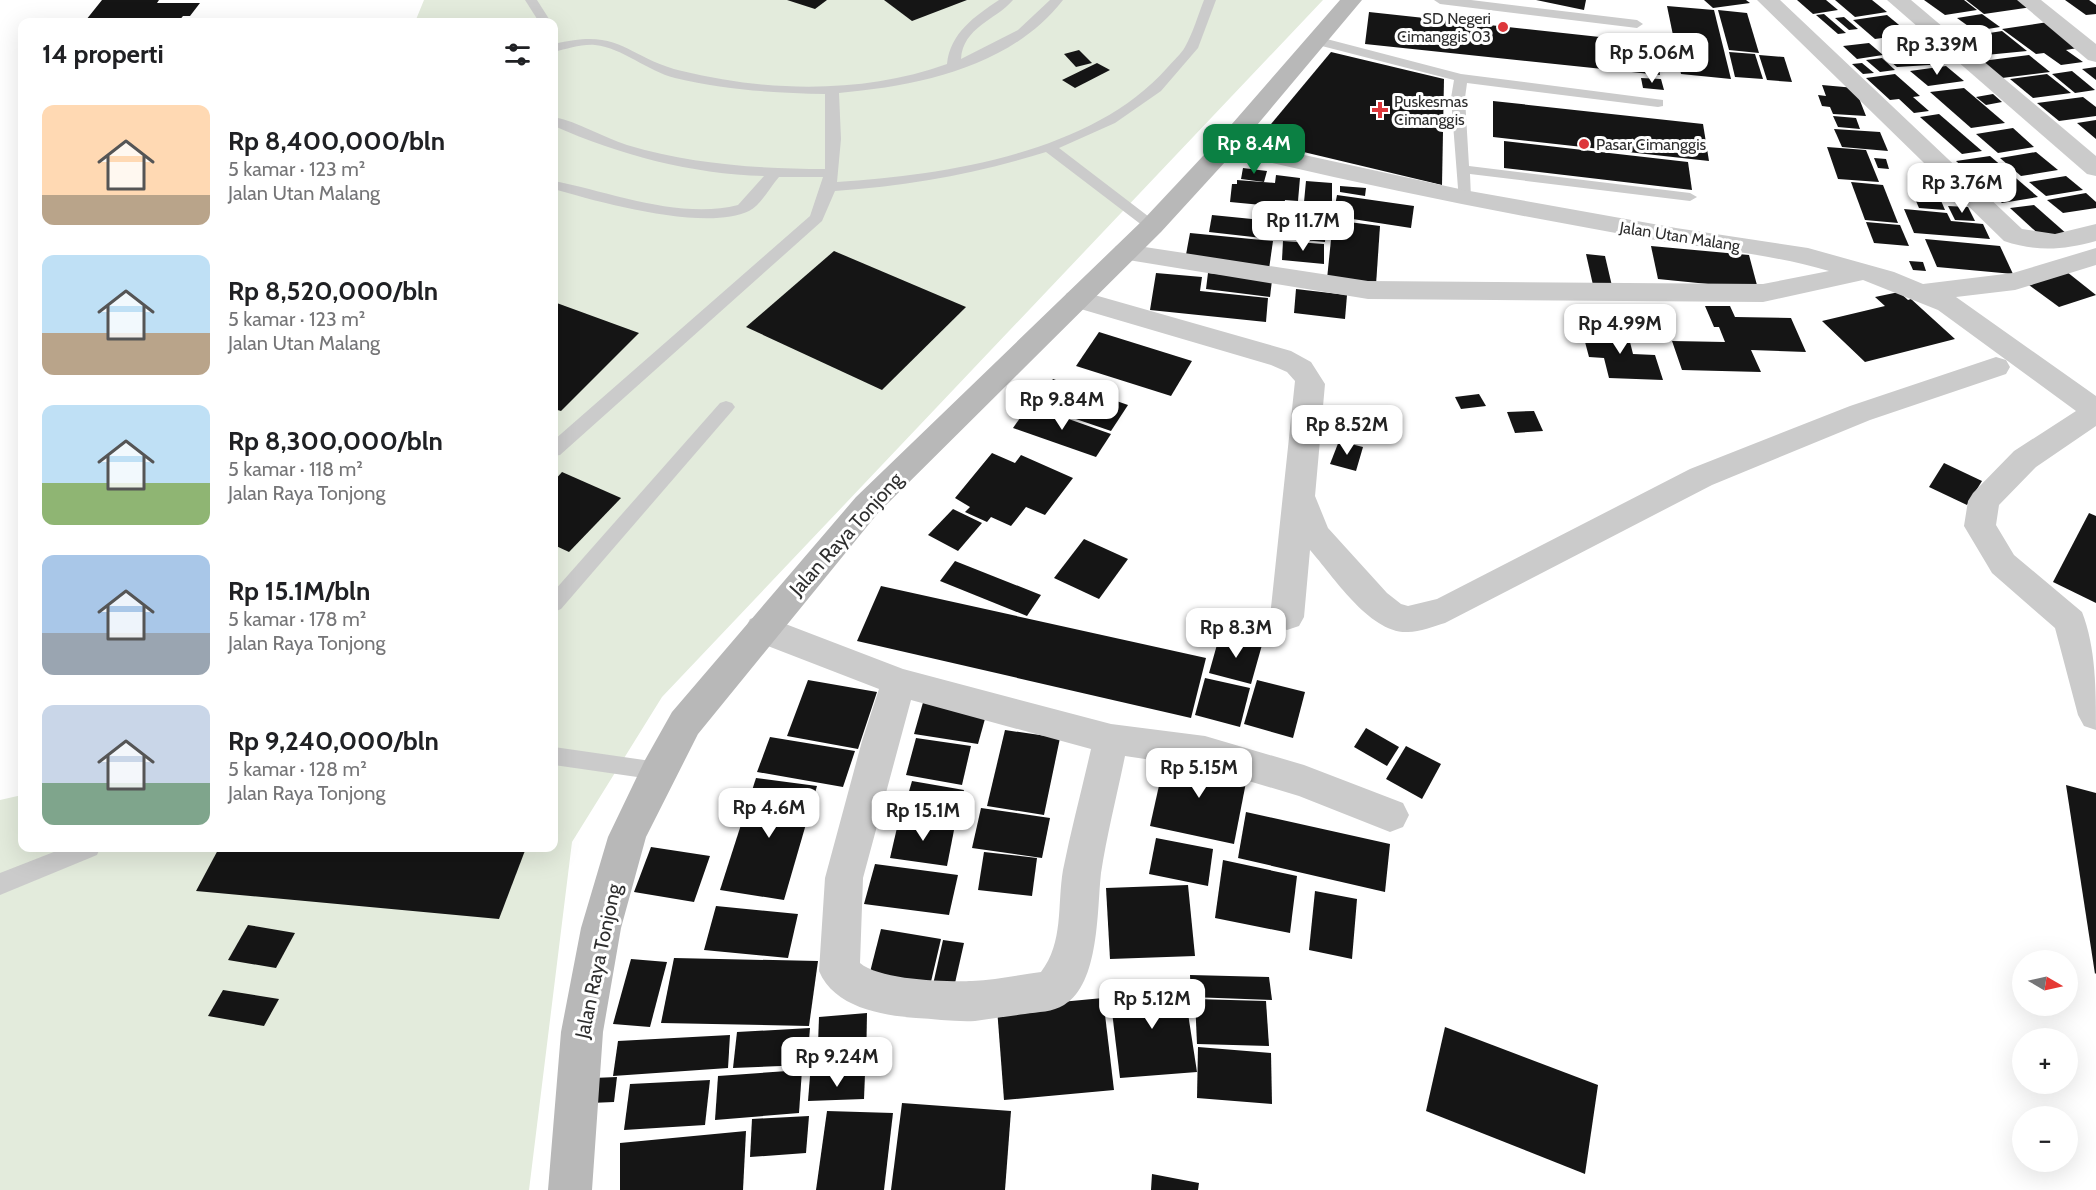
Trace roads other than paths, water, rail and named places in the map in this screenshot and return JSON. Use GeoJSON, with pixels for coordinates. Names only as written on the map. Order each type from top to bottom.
{"type":"FeatureCollection","features":[{"type":"Feature","properties":{"kind":"main road","name":"Jalan Raya Tonjong"},"geometry":{"type":"LineString","coordinates":[[570,1190],[582,1032],[601,928],[627,837],[658,771],[685,723],[867,505],[1152,226],[1319,41],[1351,0]]}},
{"type":"Feature","properties":{"kind":"street"},"geometry":{"type":"LineString","coordinates":[[1768,0],[2013,235],[2033,243],[2068,242],[2096,232]]}},
{"type":"Feature","properties":{"kind":"street"},"geometry":{"type":"LineString","coordinates":[[1898,0],[2096,169]]}},
{"type":"Feature","properties":{"kind":"street"},"geometry":{"type":"LineString","coordinates":[[2028,0],[2096,55]]}},
{"type":"Feature","properties":{"kind":"street","name":"Jalan Utan Malang"},"geometry":{"type":"LineString","coordinates":[[1227,145],[1464,198],[1676,236],[1808,256],[1864,272],[1924,292],[1972,319],[2022,360],[2096,412]]}},
{"type":"Feature","properties":{"kind":"street"},"geometry":{"type":"LineString","coordinates":[[1125,252],[1368,290],[1763,293],[1864,272]]}},
{"type":"Feature","properties":{"kind":"street"},"geometry":{"type":"LineString","coordinates":[[1924,292],[2015,281],[2096,256]]}},
{"type":"Feature","properties":{"kind":"street"},"geometry":{"type":"LineString","coordinates":[[1077,298],[1283,358],[1304,371],[1311,384],[1287,617]]}},
{"type":"Feature","properties":{"kind":"street"},"geometry":{"type":"LineString","coordinates":[[1299,496],[1315,534],[1367,594],[1392,616],[1408,619],[1445,610],[1701,477],[1860,413],[1996,367]]}},
{"type":"Feature","properties":{"kind":"street"},"geometry":{"type":"LineString","coordinates":[[2096,412],[2025,459],[1984,501],[1980,526],[2003,564],[2070,621],[2096,715]]}},
{"type":"Feature","properties":{"kind":"street"},"geometry":{"type":"LineString","coordinates":[[762,628],[899,682],[1111,739],[1204,752],[1304,781],[1390,815]]}},
{"type":"Feature","properties":{"kind":"street"},"geometry":{"type":"LineString","coordinates":[[899,682],[880,741],[844,878],[839,971],[856,987],[906,997],[973,1001],[1052,990],[1070,968],[1079,925],[1082,873],[1111,739]]}},
{"type":"Feature","properties":{"kind":"lane"},"geometry":{"type":"LineString","coordinates":[[954,66],[953,52],[959,41],[975,22],[1007,0]]}},
{"type":"Feature","properties":{"kind":"lane"},"geometry":{"type":"LineString","coordinates":[[558,43],[602,40],[638,59],[676,74],[737,87],[832,90],[874,85],[954,66],[994,50],[1028,30],[1057,0]]}},
{"type":"Feature","properties":{"kind":"lane"},"geometry":{"type":"LineString","coordinates":[[558,123],[617,147],[669,162],[726,171],[830,180],[903,182],[943,176],[985,167],[1048,147],[1098,125],[1144,98],[1177,66],[1199,37],[1210,0]]}},
{"type":"Feature","properties":{"kind":"lane"},"geometry":{"type":"LineString","coordinates":[[1440,0],[1637,24]]}},
{"type":"Feature","properties":{"kind":"lane"},"geometry":{"type":"LineString","coordinates":[[531,1],[542,18]]}},
{"type":"Feature","properties":{"kind":"lane"},"geometry":{"type":"LineString","coordinates":[[1319,41],[1461,78],[1658,103]]}},
{"type":"Feature","properties":{"kind":"lane"},"geometry":{"type":"LineString","coordinates":[[1461,78],[1458,98],[1464,198]]}},
{"type":"Feature","properties":{"kind":"lane"},"geometry":{"type":"LineString","coordinates":[[558,447],[817,218],[828,198],[835,133],[832,90]]}},
{"type":"Feature","properties":{"kind":"lane"},"geometry":{"type":"LineString","coordinates":[[1048,147],[1152,226]]}},
{"type":"Feature","properties":{"kind":"lane"},"geometry":{"type":"LineString","coordinates":[[1462,169],[1690,197]]}},
{"type":"Feature","properties":{"kind":"lane"},"geometry":{"type":"LineString","coordinates":[[558,186],[591,197],[715,214],[744,207],[774,174]]}},
{"type":"Feature","properties":{"kind":"lane"},"geometry":{"type":"LineString","coordinates":[[558,599],[726,407]]}},
{"type":"Feature","properties":{"kind":"lane"},"geometry":{"type":"LineString","coordinates":[[558,757],[658,771]]}},
{"type":"Feature","properties":{"kind":"lane"},"geometry":{"type":"LineString","coordinates":[[0,884],[79,852]]}},
{"type":"Feature","properties":{"kind":"place","name":"SD Negeri Cimanggis 03"},"geometry":{"type":"Point","coordinates":[1503,27]}},
{"type":"Feature","properties":{"kind":"place","name":"Puskesmas Cimanggis"},"geometry":{"type":"Point","coordinates":[1380,110]}},
{"type":"Feature","properties":{"kind":"place","name":"Pasar Cimanggis"},"geometry":{"type":"Point","coordinates":[1584,144]}}]}
